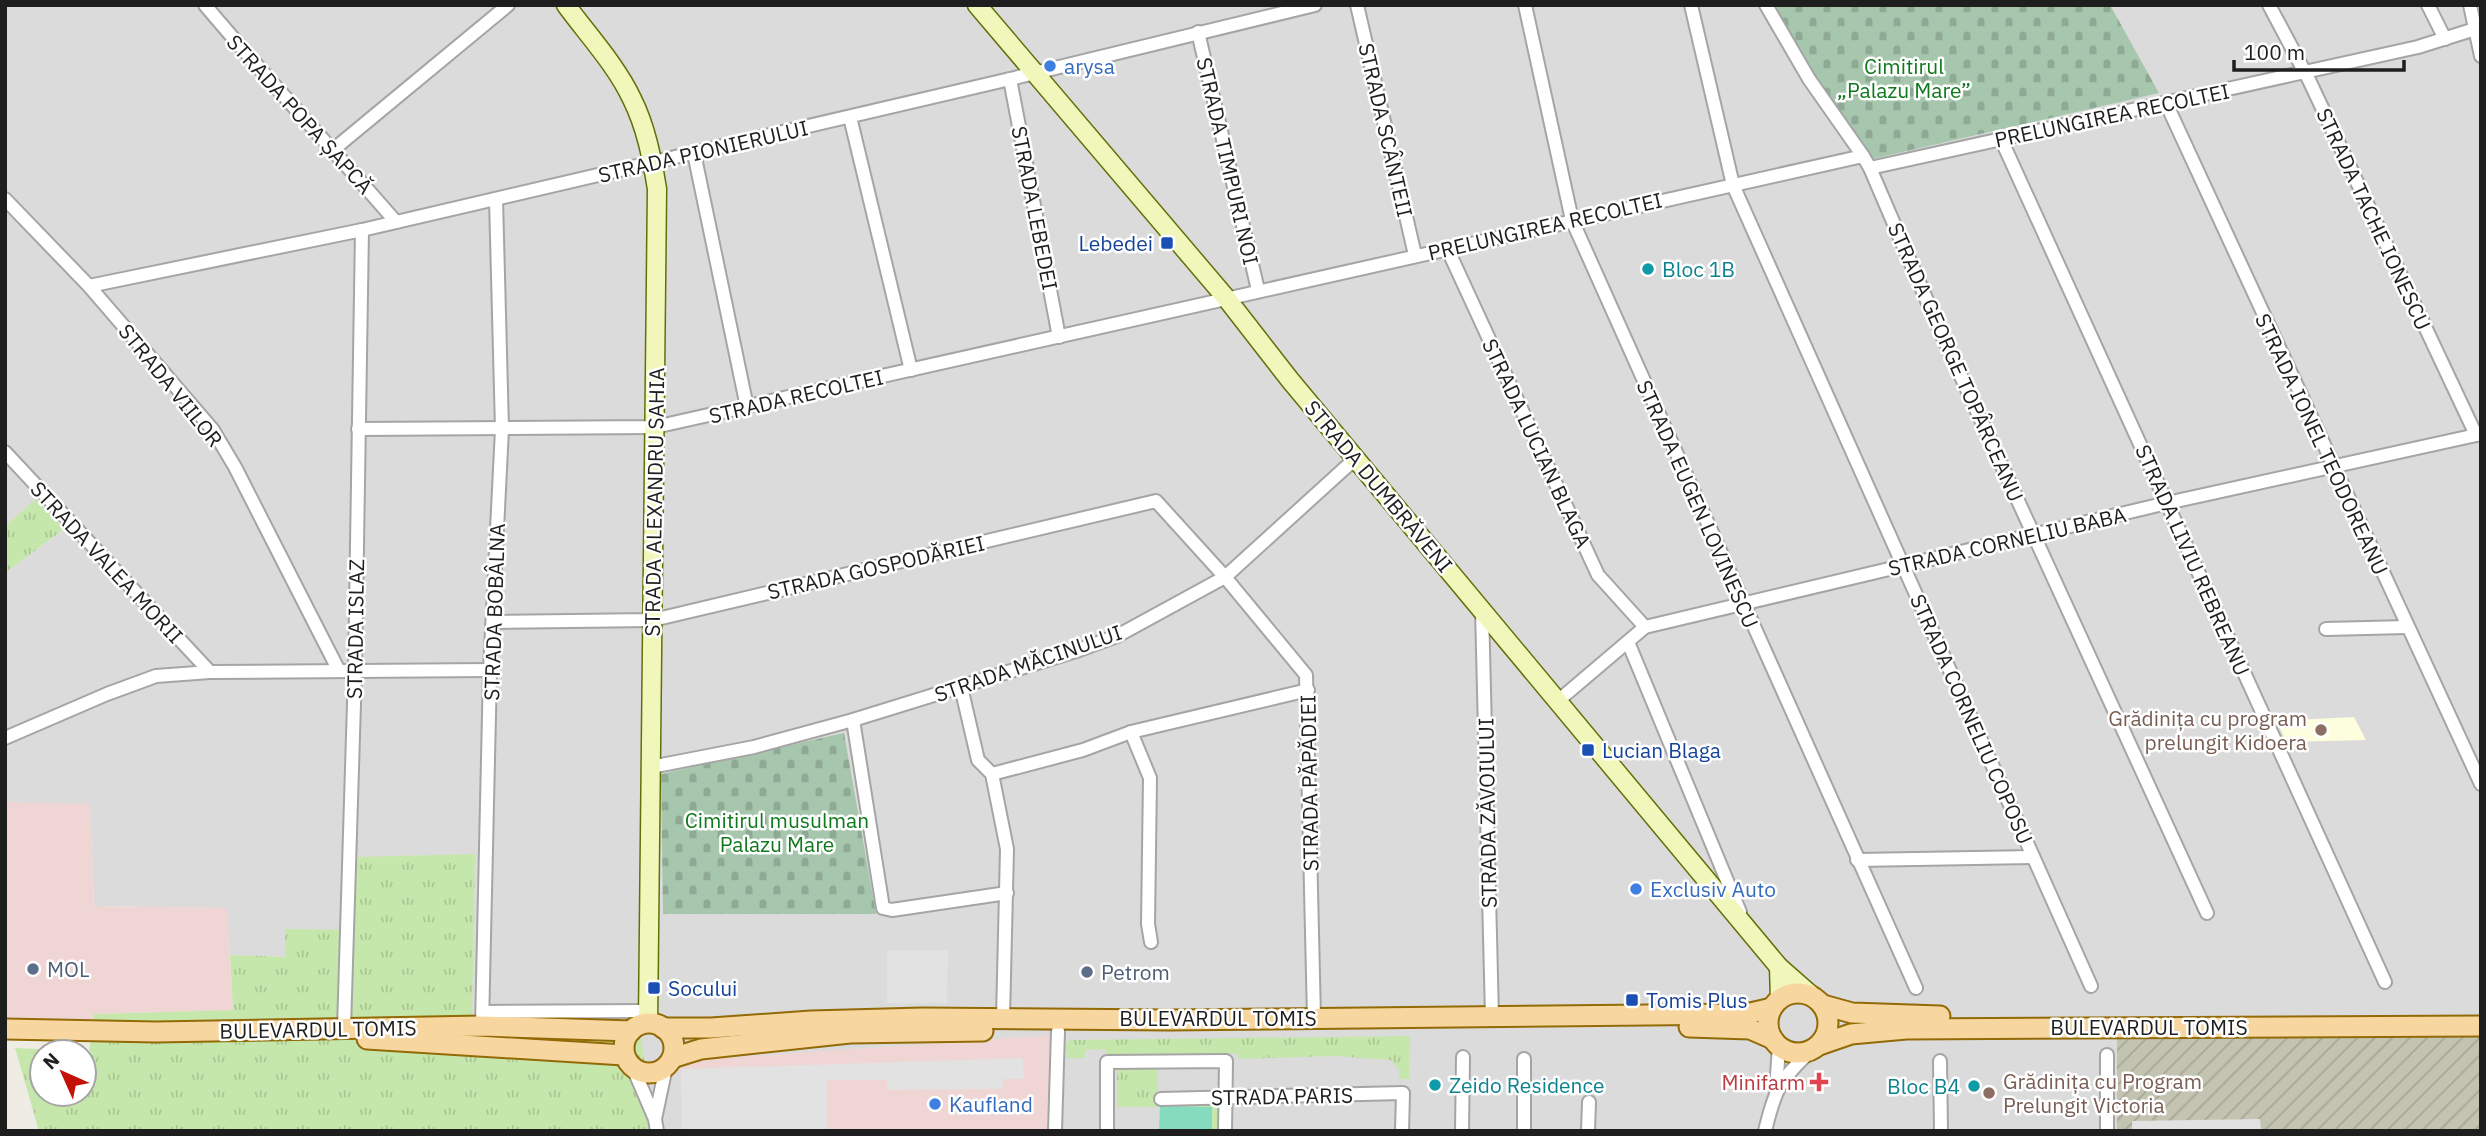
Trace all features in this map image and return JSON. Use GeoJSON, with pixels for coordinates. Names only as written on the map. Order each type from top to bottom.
{"type":"FeatureCollection","features":[{"type":"Feature","properties":{"kind":"main road"},"geometry":{"type":"LineString","coordinates":[[1798,993],[1817,1000],[1826,1011],[1828,1026],[1827,1033],[1815,1047],[1795,1053],[1776,1043],[1769,1027],[1776,1004],[1798,993]]}},
{"type":"Feature","properties":{"kind":"main road","name":"BULEVARDUL TOMIS"},"geometry":{"type":"LineString","coordinates":[[1817,1000],[1852,1013],[1931,1016],[2481,1015]]}},
{"type":"Feature","properties":{"kind":"main road","name":"BULEVARDUL TOMIS"},"geometry":{"type":"LineString","coordinates":[[5,1028],[156,1032],[344,1028],[482,1019],[648,1023],[711,1028],[811,1021],[1003,1018],[1169,1020],[1746,1014],[1776,1004]]}},
{"type":"Feature","properties":{"kind":"main road"},"geometry":{"type":"LineString","coordinates":[[648,1023],[671,1036],[674,1047],[669,1063],[655,1073],[644,1073],[629,1061],[626,1037],[648,1023]]}},
{"type":"Feature","properties":{"kind":"main road","name":"BULEVARDUL TOMIS"},"geometry":{"type":"LineString","coordinates":[[1815,1047],[1851,1034],[1906,1029],[2481,1026]]}},
{"type":"Feature","properties":{"kind":"main road","name":"BULEVARDUL TOMIS"},"geometry":{"type":"LineString","coordinates":[[669,1063],[701,1049],[850,1034],[1692,1027],[1750,1029],[1776,1043]]}},
{"type":"Feature","properties":{"kind":"main road","name":"BULEVARDUL TOMIS"},"geometry":{"type":"LineString","coordinates":[[5,1038],[156,1042],[340,1037],[629,1061]]}},
{"type":"Feature","properties":{"kind":"street","name":"STRADA POPA ȘAPCĂ"},"geometry":{"type":"LineString","coordinates":[[205,5],[268,80],[334,149],[396,222]]}},
{"type":"Feature","properties":{"kind":"street"},"geometry":{"type":"LineString","coordinates":[[334,149],[508,5]]}},
{"type":"Feature","properties":{"kind":"street","name":"STRADA ALEXANDRU SAHIA"},"geometry":{"type":"LineString","coordinates":[[566,5],[603,54],[632,99],[648,139],[657,188],[648,1023]]}},
{"type":"Feature","properties":{"kind":"street","name":"STRADA DUMBRĂVENI"},"geometry":{"type":"LineString","coordinates":[[977,5],[1227,299],[1290,380],[1745,926],[1780,967],[1817,1000]]}},
{"type":"Feature","properties":{"kind":"street","name":"STRADA PIONIERULUI"},"geometry":{"type":"LineString","coordinates":[[89,286],[362,230],[1035,74],[1315,5]]}},
{"type":"Feature","properties":{"kind":"street","name":"STRADA SCÂNTEII"},"geometry":{"type":"LineString","coordinates":[[1357,5],[1415,255]]}},
{"type":"Feature","properties":{"kind":"street","name":"STRADA EUGEN LOVINESCU"},"geometry":{"type":"LineString","coordinates":[[1525,5],[1572,220],[1916,988]]}},
{"type":"Feature","properties":{"kind":"street","name":"STRADA CORNELIU COPOSU"},"geometry":{"type":"LineString","coordinates":[[1691,5],[1733,185],[2091,986]]}},
{"type":"Feature","properties":{"kind":"street","name":"STRADA GEORGE TOPÂRCEANU"},"geometry":{"type":"LineString","coordinates":[[1766,5],[1809,79],[1870,169],[1937,324],[2207,912]]}},
{"type":"Feature","properties":{"kind":"street","name":"STRADA TACHE IONESCU"},"geometry":{"type":"LineString","coordinates":[[2269,5],[2305,72],[2478,435]]}},
{"type":"Feature","properties":{"kind":"street"},"geometry":{"type":"LineString","coordinates":[[2428,5],[2445,39]]}},
{"type":"Feature","properties":{"kind":"street"},"geometry":{"type":"LineString","coordinates":[[2470,5],[2481,56]]}},
{"type":"Feature","properties":{"kind":"street","name":"PRELUNGIREA RECOLTEI"},"geometry":{"type":"LineString","coordinates":[[1870,169],[2305,72],[2445,39],[2475,29]]}},
{"type":"Feature","properties":{"kind":"street","name":"STRADA TIMPURI NOI"},"geometry":{"type":"LineString","coordinates":[[1198,32],[1258,290]]}},
{"type":"Feature","properties":{"kind":"street","name":"STRADA LEBEDEI"},"geometry":{"type":"LineString","coordinates":[[1010,79],[1059,337]]}},
{"type":"Feature","properties":{"kind":"street","name":"STRADA IONEL TEODOREANU"},"geometry":{"type":"LineString","coordinates":[[2166,103],[2481,784]]}},
{"type":"Feature","properties":{"kind":"street"},"geometry":{"type":"LineString","coordinates":[[850,117],[911,370]]}},
{"type":"Feature","properties":{"kind":"street","name":"STRADA LIVIU REBREANU"},"geometry":{"type":"LineString","coordinates":[[2001,139],[2385,982]]}},
{"type":"Feature","properties":{"kind":"street"},"geometry":{"type":"LineString","coordinates":[[694,153],[747,407]]}},
{"type":"Feature","properties":{"kind":"street","name":"PRELUNGIREA RECOLTEI"},"geometry":{"type":"LineString","coordinates":[[1227,299],[1863,156]]}},
{"type":"Feature","properties":{"kind":"street","name":"STRADA VIILOR"},"geometry":{"type":"LineString","coordinates":[[5,199],[89,286],[213,430],[235,467],[338,671]]}},
{"type":"Feature","properties":{"kind":"street","name":"STRADA BOBÂLNA"},"geometry":{"type":"LineString","coordinates":[[482,1019],[490,670],[502,429],[496,199]]}},
{"type":"Feature","properties":{"kind":"street","name":"STRADA ISLAZ"},"geometry":{"type":"LineString","coordinates":[[344,1028],[355,671],[362,230]]}},
{"type":"Feature","properties":{"kind":"street","name":"STRADA LUCIAN BLAGA"},"geometry":{"type":"LineString","coordinates":[[1447,248],[1598,575],[1645,627]]}},
{"type":"Feature","properties":{"kind":"street","name":"STRADA RECOLTEI"},"geometry":{"type":"LineString","coordinates":[[358,429],[655,427],[1227,299]]}},
{"type":"Feature","properties":{"kind":"street","name":"STRADA CORNELIU BABA"},"geometry":{"type":"LineString","coordinates":[[1559,700],[1645,627],[2167,503],[2478,435]]}},
{"type":"Feature","properties":{"kind":"street","name":"STRADA VALEA MORII"},"geometry":{"type":"LineString","coordinates":[[5,452],[210,672]]}},
{"type":"Feature","properties":{"kind":"street","name":"STRADA MĂCINULUI"},"geometry":{"type":"LineString","coordinates":[[651,767],[754,747],[853,720],[1117,636],[1225,577],[1356,458]]}},
{"type":"Feature","properties":{"kind":"street","name":"STRADA GOSPODĂRIEI"},"geometry":{"type":"LineString","coordinates":[[493,622],[653,620],[1156,501],[1225,577]]}},
{"type":"Feature","properties":{"kind":"street","name":"STRADA PĂPĂDIEI"},"geometry":{"type":"LineString","coordinates":[[1225,577],[1306,675],[1314,1018]]}},
{"type":"Feature","properties":{"kind":"street","name":"STRADA ZĂVOIULUI"},"geometry":{"type":"LineString","coordinates":[[1482,609],[1492,1017]]}},
{"type":"Feature","properties":{"kind":"street"},"geometry":{"type":"LineString","coordinates":[[2326,629],[2407,627]]}},
{"type":"Feature","properties":{"kind":"street"},"geometry":{"type":"LineString","coordinates":[[1628,642],[1745,926]]}},
{"type":"Feature","properties":{"kind":"street"},"geometry":{"type":"LineString","coordinates":[[5,738],[156,676],[210,672],[490,670]]}},
{"type":"Feature","properties":{"kind":"street"},"geometry":{"type":"LineString","coordinates":[[961,687],[978,760],[992,774],[1007,849],[1003,1018]]}},
{"type":"Feature","properties":{"kind":"street"},"geometry":{"type":"LineString","coordinates":[[992,774],[1083,750],[1131,732],[1308,690]]}},
{"type":"Feature","properties":{"kind":"street"},"geometry":{"type":"LineString","coordinates":[[853,720],[884,908],[892,910],[1007,893]]}},
{"type":"Feature","properties":{"kind":"street"},"geometry":{"type":"LineString","coordinates":[[1131,732],[1150,778],[1147,924],[1151,942]]}},
{"type":"Feature","properties":{"kind":"street"},"geometry":{"type":"LineString","coordinates":[[1857,860],[2033,857]]}},
{"type":"Feature","properties":{"kind":"street"},"geometry":{"type":"LineString","coordinates":[[1776,1004],[1780,967]]}},
{"type":"Feature","properties":{"kind":"street"},"geometry":{"type":"LineString","coordinates":[[1055,1131],[1058,1031]]}},
{"type":"Feature","properties":{"kind":"street"},"geometry":{"type":"LineString","coordinates":[[1765,1131],[1776,1091],[1776,1043]]}},
{"type":"Feature","properties":{"kind":"street"},"geometry":{"type":"LineString","coordinates":[[1776,1091],[1788,1074],[1815,1047]]}},
{"type":"Feature","properties":{"kind":"street"},"geometry":{"type":"LineString","coordinates":[[2107,1055],[2107,1131]]}},
{"type":"Feature","properties":{"kind":"street"},"geometry":{"type":"LineString","coordinates":[[1462,1131],[1463,1057]]}},
{"type":"Feature","properties":{"kind":"street"},"geometry":{"type":"LineString","coordinates":[[1524,1059],[1524,1131]]}},
{"type":"Feature","properties":{"kind":"street"},"geometry":{"type":"LineString","coordinates":[[629,1061],[656,1125]]}},
{"type":"Feature","properties":{"kind":"street"},"geometry":{"type":"LineString","coordinates":[[1107,1131],[1107,1062],[1226,1061],[1225,1131]]}},
{"type":"Feature","properties":{"kind":"street"},"geometry":{"type":"LineString","coordinates":[[1940,1061],[1941,1131]]}},
{"type":"Feature","properties":{"kind":"street"},"geometry":{"type":"LineString","coordinates":[[656,1125],[669,1063]]}},
{"type":"Feature","properties":{"kind":"street","name":"STRADA PARIS"},"geometry":{"type":"LineString","coordinates":[[1161,1099],[1403,1093],[1402,1131]]}},
{"type":"Feature","properties":{"kind":"street"},"geometry":{"type":"LineString","coordinates":[[1588,1131],[1589,1102]]}},
{"type":"Feature","properties":{"kind":"shaded area"},"geometry":{"type":"Polygon","coordinates":[[[5,5],[2481,5],[2481,1034],[2118,1131],[656,1131],[637,1017],[472,1018],[352,930],[285,957],[230,955],[226,908],[94,906],[90,805],[5,802],[5,573],[64,529],[36,499],[5,526],[5,5]]]}},
{"type":"Feature","properties":{"kind":"shaded area","name":"Grădinița cu program prelungit Kidoera"},"geometry":{"type":"Polygon","coordinates":[[[2354,717],[2366,740],[2287,742],[2276,721],[2354,717]]]}},
{"type":"Feature","properties":{"kind":"shaded area"},"geometry":{"type":"Polygon","coordinates":[[[5,802],[90,804],[94,906],[227,908],[233,1010],[94,1014],[92,1024],[5,1019],[5,802]]]}},
{"type":"Feature","properties":{"kind":"shaded area"},"geometry":{"type":"Polygon","coordinates":[[[887,950],[948,950],[947,1003],[887,1003],[887,950]]]}},
{"type":"Feature","properties":{"kind":"shaded area"},"geometry":{"type":"Polygon","coordinates":[[[2481,1034],[2481,1131],[2117,1131],[2117,1037],[2481,1034]]]}},
{"type":"Feature","properties":{"kind":"shaded area"},"geometry":{"type":"Polygon","coordinates":[[[1055,1035],[1052,1131],[682,1131],[680,1061],[1055,1035]]]}},
{"type":"Feature","properties":{"kind":"shaded area"},"geometry":{"type":"Polygon","coordinates":[[[1023,1058],[1024,1079],[1003,1079],[1003,1089],[888,1090],[887,1080],[827,1080],[827,1131],[682,1131],[681,1069],[1023,1058]]]}},
{"type":"Feature","properties":{"kind":"shaded area"},"geometry":{"type":"Polygon","coordinates":[[[2260,1119],[2261,1131],[2132,1131],[2132,1121],[2260,1119]]]}},
{"type":"Feature","properties":{"kind":"green space","name":"Cimitirul „Palazu Mare”"},"geometry":{"type":"Polygon","coordinates":[[[1768,5],[2110,5],[2159,93],[1872,159],[1806,68],[1768,5]]]}},
{"type":"Feature","properties":{"kind":"green space"},"geometry":{"type":"Polygon","coordinates":[[[36,499],[64,529],[5,573],[5,526],[36,499]]]}},
{"type":"Feature","properties":{"kind":"green space","name":"Cimitirul musulman Palazu Mare"},"geometry":{"type":"Polygon","coordinates":[[[844,733],[876,914],[663,914],[661,774],[844,733]]]}},
{"type":"Feature","properties":{"kind":"green space"},"geometry":{"type":"Polygon","coordinates":[[[475,854],[472,1018],[638,1017],[655,1131],[39,1131],[32,1108],[98,1108],[98,1038],[91,1038],[94,1014],[233,1010],[230,955],[285,957],[285,929],[352,930],[356,857],[475,854]]]}},
{"type":"Feature","properties":{"kind":"green space"},"geometry":{"type":"Polygon","coordinates":[[[1410,1036],[1409,1079],[1399,1079],[1399,1070],[1391,1060],[1334,1056],[1239,1059],[1237,1054],[1106,1054],[1105,1049],[1085,1050],[1085,1058],[1067,1058],[1066,1044],[1070,1040],[1410,1036]]]}},
{"type":"Feature","properties":{"kind":"green space"},"geometry":{"type":"Polygon","coordinates":[[[15,1048],[28,1049],[28,1093],[15,1048]]]}},
{"type":"Feature","properties":{"kind":"green space"},"geometry":{"type":"Polygon","coordinates":[[[1158,1065],[1158,1103],[1221,1103],[1219,1131],[1212,1131],[1212,1107],[1117,1107],[1117,1068],[1158,1065]]]}},
{"type":"Feature","properties":{"kind":"green space"},"geometry":{"type":"Polygon","coordinates":[[[1160,1106],[1212,1107],[1212,1131],[1159,1131],[1160,1106]]]}},
{"type":"Feature","properties":{"kind":"place","name":"arysa"},"geometry":{"type":"Point","coordinates":[1050,66]}},
{"type":"Feature","properties":{"kind":"place","name":"Lebedei"},"geometry":{"type":"Point","coordinates":[1167,243]}},
{"type":"Feature","properties":{"kind":"place","name":"Bloc 1B"},"geometry":{"type":"Point","coordinates":[1648,269]}},
{"type":"Feature","properties":{"kind":"place","name":"Grădinița cu program prelungit Kidoera"},"geometry":{"type":"Point","coordinates":[2321,730]}},
{"type":"Feature","properties":{"kind":"place","name":"Lucian Blaga"},"geometry":{"type":"Point","coordinates":[1588,750]}},
{"type":"Feature","properties":{"kind":"place","name":"Exclusiv Auto"},"geometry":{"type":"Point","coordinates":[1636,889]}},
{"type":"Feature","properties":{"kind":"place","name":"MOL"},"geometry":{"type":"Point","coordinates":[33,969]}},
{"type":"Feature","properties":{"kind":"place","name":"Petrom"},"geometry":{"type":"Point","coordinates":[1087,972]}},
{"type":"Feature","properties":{"kind":"place","name":"Socului"},"geometry":{"type":"Point","coordinates":[654,988]}},
{"type":"Feature","properties":{"kind":"place","name":"Tomis Plus"},"geometry":{"type":"Point","coordinates":[1632,1000]}},
{"type":"Feature","properties":{"kind":"place","name":"Minifarm"},"geometry":{"type":"Point","coordinates":[1819,1082]}},
{"type":"Feature","properties":{"kind":"place","name":"Zeido Residence"},"geometry":{"type":"Point","coordinates":[1435,1085]}},
{"type":"Feature","properties":{"kind":"place","name":"Bloc B4"},"geometry":{"type":"Point","coordinates":[1974,1086]}},
{"type":"Feature","properties":{"kind":"place","name":"Grădinița cu Program Prelungit Victoria"},"geometry":{"type":"Point","coordinates":[1989,1093]}},
{"type":"Feature","properties":{"kind":"place","name":"Kaufland"},"geometry":{"type":"Point","coordinates":[935,1104]}}]}
